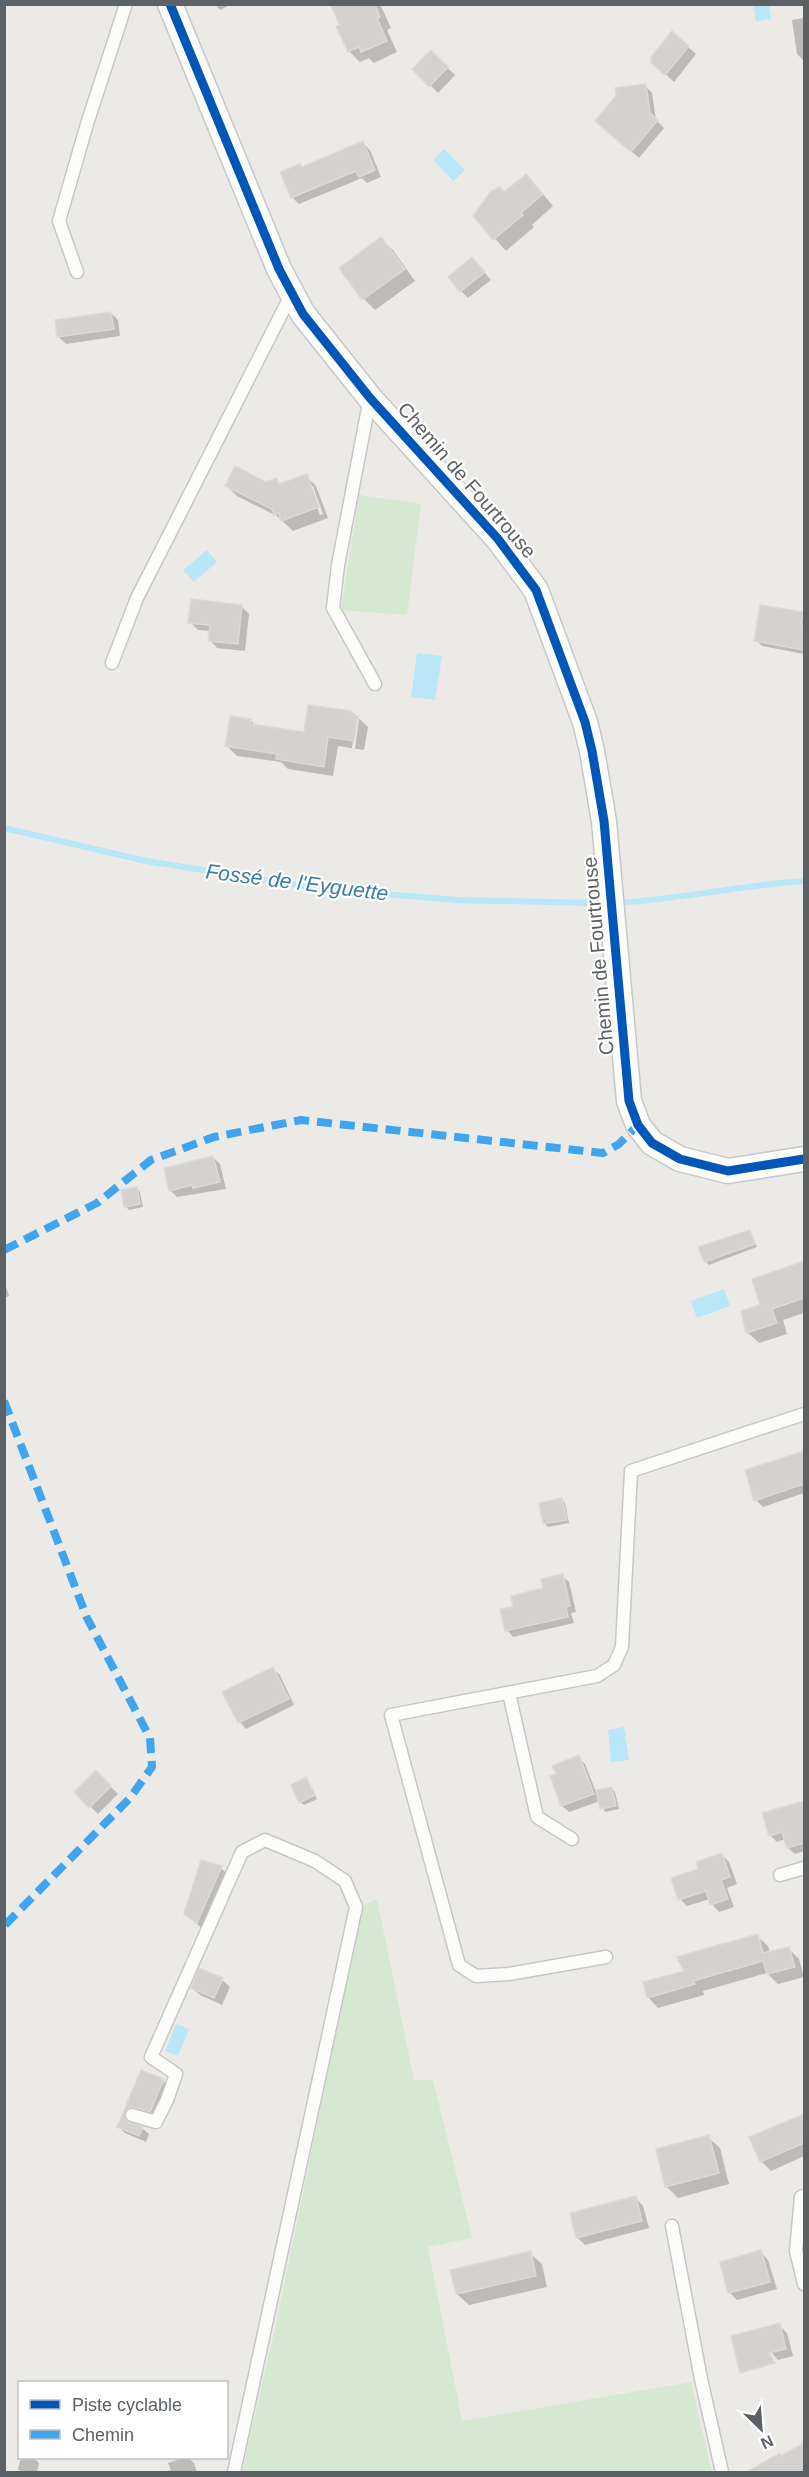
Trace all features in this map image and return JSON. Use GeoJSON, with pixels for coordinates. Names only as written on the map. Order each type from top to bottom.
{"type":"FeatureCollection","features":[{"type":"Feature","properties":{"kind":"street","name":"Chemin de Fourtrouse"},"geometry":{"type":"LineString","coordinates":[[170,4],[291,295],[303,314],[370,398],[498,539],[536,590],[585,722],[604,821],[629,1101],[638,1125],[652,1143],[680,1159],[728,1171],[804,1160]]}},
{"type":"Feature","properties":{"kind":"lane"},"geometry":{"type":"LineString","coordinates":[[77,272],[59,221],[87,124],[126,4]]}},
{"type":"Feature","properties":{"kind":"lane"},"geometry":{"type":"LineString","coordinates":[[112,663],[137,598],[291,295]]}},
{"type":"Feature","properties":{"kind":"lane"},"geometry":{"type":"LineString","coordinates":[[370,398],[338,565],[333,608],[375,684]]}},
{"type":"Feature","properties":{"kind":"lane"},"geometry":{"type":"LineString","coordinates":[[606,1957],[509,1974],[476,1976],[459,1965],[391,1715],[597,1676],[614,1665],[622,1647],[631,1471],[804,1414]]}},
{"type":"Feature","properties":{"kind":"lane"},"geometry":{"type":"LineString","coordinates":[[509,1693],[537,1817],[572,1839]]}},
{"type":"Feature","properties":{"kind":"lane"},"geometry":{"type":"LineString","coordinates":[[132,2115],[156,2122],[167,2100],[176,2074],[151,2057],[242,1852],[265,1840],[315,1861],[345,1881],[356,1907],[234,2472]]}},
{"type":"Feature","properties":{"kind":"lane"},"geometry":{"type":"LineString","coordinates":[[780,1875],[804,1868]]}},
{"type":"Feature","properties":{"kind":"lane"},"geometry":{"type":"LineString","coordinates":[[804,2196],[801,2197],[797,2221],[796,2251],[804,2284]]}},
{"type":"Feature","properties":{"kind":"lane"},"geometry":{"type":"LineString","coordinates":[[672,2226],[701,2379],[722,2472]]}},
{"type":"Feature","properties":{"kind":"green space"},"geometry":{"type":"Polygon","coordinates":[[[359,495],[421,504],[407,615],[341,610],[359,495]]]}},
{"type":"Feature","properties":{"kind":"green space"},"geometry":{"type":"Polygon","coordinates":[[[377,1899],[414,2080],[433,2080],[472,2238],[428,2247],[462,2421],[691,2382],[712,2472],[242,2472],[276,2324],[362,1906],[377,1899]]]}},
{"type":"Feature","properties":{"kind":"water"},"geometry":{"type":"Polygon","coordinates":[[[753,5],[769,5],[771,19],[756,21],[753,5]]]}},
{"type":"Feature","properties":{"kind":"water"},"geometry":{"type":"Polygon","coordinates":[[[444,149],[465,170],[453,181],[433,160],[444,149]]]}},
{"type":"Feature","properties":{"kind":"water"},"geometry":{"type":"Polygon","coordinates":[[[207,550],[217,562],[194,582],[183,570],[207,550]]]}},
{"type":"Feature","properties":{"kind":"water"},"geometry":{"type":"Polygon","coordinates":[[[417,653],[442,656],[435,700],[411,697],[417,653]]]}},
{"type":"Feature","properties":{"kind":"water"},"geometry":{"type":"Polygon","coordinates":[[[724,1289],[730,1306],[697,1318],[691,1301],[724,1289]]]}},
{"type":"Feature","properties":{"kind":"water"},"geometry":{"type":"Polygon","coordinates":[[[624,1727],[629,1760],[611,1762],[608,1730],[624,1727]]]}},
{"type":"Feature","properties":{"kind":"water"},"geometry":{"type":"Polygon","coordinates":[[[176,2024],[189,2029],[178,2056],[165,2051],[176,2024]]]}},
{"type":"Feature","properties":{"kind":"building"},"geometry":{"type":"Polygon","coordinates":[[[330,4],[375,4],[380,17],[377,18],[387,41],[361,52],[359,47],[348,52],[336,26],[340,25],[330,4]]]}},
{"type":"Feature","properties":{"kind":"building"},"geometry":{"type":"Polygon","coordinates":[[[672,31],[689,46],[665,75],[651,63],[651,57],[672,31]]]}},
{"type":"Feature","properties":{"kind":"building"},"geometry":{"type":"Polygon","coordinates":[[[431,50],[448,67],[429,87],[412,69],[431,50]]]}},
{"type":"Feature","properties":{"kind":"building"},"geometry":{"type":"Polygon","coordinates":[[[646,84],[650,113],[658,120],[631,152],[595,121],[616,96],[615,88],[646,84]]]}},
{"type":"Feature","properties":{"kind":"building"},"geometry":{"type":"Polygon","coordinates":[[[363,141],[375,170],[359,177],[356,171],[291,198],[280,172],[300,164],[302,167],[363,141]]]}},
{"type":"Feature","properties":{"kind":"building"},"geometry":{"type":"Polygon","coordinates":[[[526,174],[543,194],[521,213],[523,215],[493,240],[473,216],[491,191],[500,187],[504,192],[526,174]]]}},
{"type":"Feature","properties":{"kind":"building"},"geometry":{"type":"Polygon","coordinates":[[[381,237],[405,269],[362,300],[339,268],[381,237]]]}},
{"type":"Feature","properties":{"kind":"building"},"geometry":{"type":"Polygon","coordinates":[[[472,257],[485,272],[460,292],[448,277],[472,257]]]}},
{"type":"Feature","properties":{"kind":"building"},"geometry":{"type":"Polygon","coordinates":[[[111,312],[114,329],[57,337],[55,320],[111,312]]]}},
{"type":"Feature","properties":{"kind":"building"},"geometry":{"type":"Polygon","coordinates":[[[235,466],[266,482],[277,478],[279,484],[307,474],[319,507],[281,521],[279,513],[274,515],[272,509],[225,486],[235,466]]]}},
{"type":"Feature","properties":{"kind":"building"},"geometry":{"type":"Polygon","coordinates":[[[191,599],[242,605],[238,644],[208,641],[210,625],[188,623],[191,599]]]}},
{"type":"Feature","properties":{"kind":"building"},"geometry":{"type":"Polygon","coordinates":[[[760,605],[803,612],[801,624],[804,624],[804,650],[754,641],[760,605]]]}},
{"type":"Feature","properties":{"kind":"building"},"geometry":{"type":"Polygon","coordinates":[[[308,705],[352,711],[352,715],[358,716],[354,741],[328,737],[324,767],[276,759],[277,754],[225,746],[230,716],[251,719],[250,724],[304,732],[308,705]]]}},
{"type":"Feature","properties":{"kind":"building"},"geometry":{"type":"Polygon","coordinates":[[[213,1156],[220,1182],[193,1188],[192,1185],[169,1191],[164,1168],[213,1156]]]}},
{"type":"Feature","properties":{"kind":"building"},"geometry":{"type":"Polygon","coordinates":[[[137,1187],[140,1204],[124,1207],[121,1190],[137,1187]]]}},
{"type":"Feature","properties":{"kind":"building"},"geometry":{"type":"Polygon","coordinates":[[[750,1230],[755,1244],[704,1262],[698,1247],[750,1230]]]}},
{"type":"Feature","properties":{"kind":"building"},"geometry":{"type":"Polygon","coordinates":[[[804,1261],[804,1298],[772,1309],[777,1323],[746,1333],[741,1311],[760,1305],[752,1279],[804,1261]]]}},
{"type":"Feature","properties":{"kind":"building"},"geometry":{"type":"Polygon","coordinates":[[[804,1451],[804,1484],[754,1501],[745,1470],[804,1451]]]}},
{"type":"Feature","properties":{"kind":"building"},"geometry":{"type":"Polygon","coordinates":[[[562,1498],[567,1520],[543,1524],[539,1503],[562,1498]]]}},
{"type":"Feature","properties":{"kind":"building"},"geometry":{"type":"Polygon","coordinates":[[[563,1574],[570,1606],[566,1607],[568,1617],[505,1631],[500,1609],[513,1607],[511,1596],[543,1588],[541,1579],[563,1574]]]}},
{"type":"Feature","properties":{"kind":"building"},"geometry":{"type":"Polygon","coordinates":[[[273,1667],[289,1699],[238,1723],[222,1692],[273,1667]]]}},
{"type":"Feature","properties":{"kind":"building"},"geometry":{"type":"Polygon","coordinates":[[[579,1755],[594,1794],[561,1806],[550,1776],[556,1774],[552,1766],[579,1755]]]}},
{"type":"Feature","properties":{"kind":"building"},"geometry":{"type":"Polygon","coordinates":[[[96,1770],[111,1786],[89,1808],[74,1792],[96,1770]]]}},
{"type":"Feature","properties":{"kind":"building"},"geometry":{"type":"Polygon","coordinates":[[[306,1777],[315,1795],[299,1803],[291,1785],[306,1777]]]}},
{"type":"Feature","properties":{"kind":"building"},"geometry":{"type":"Polygon","coordinates":[[[612,1787],[616,1806],[600,1809],[596,1790],[612,1787]]]}},
{"type":"Feature","properties":{"kind":"building"},"geometry":{"type":"Polygon","coordinates":[[[804,1801],[804,1843],[787,1848],[782,1832],[769,1836],[762,1813],[804,1801]]]}},
{"type":"Feature","properties":{"kind":"building"},"geometry":{"type":"Polygon","coordinates":[[[722,1853],[730,1877],[721,1880],[728,1899],[710,1905],[706,1891],[678,1900],[671,1878],[698,1869],[696,1862],[722,1853]]]}},
{"type":"Feature","properties":{"kind":"building"},"geometry":{"type":"Polygon","coordinates":[[[201,1860],[222,1866],[197,1923],[184,1914],[201,1860]]]}},
{"type":"Feature","properties":{"kind":"building"},"geometry":{"type":"Polygon","coordinates":[[[758,1934],[763,1953],[789,1947],[795,1967],[767,1974],[763,1961],[693,1981],[695,1984],[647,1998],[643,1982],[684,1971],[676,1957],[758,1934]]]}},
{"type":"Feature","properties":{"kind":"building"},"geometry":{"type":"Polygon","coordinates":[[[199,1968],[223,1978],[214,1998],[191,1988],[199,1968]]]}},
{"type":"Feature","properties":{"kind":"building"},"geometry":{"type":"Polygon","coordinates":[[[141,2070],[164,2079],[150,2112],[131,2107],[124,2112],[126,2121],[143,2127],[139,2136],[117,2127],[141,2070]]]}},
{"type":"Feature","properties":{"kind":"building"},"geometry":{"type":"Polygon","coordinates":[[[804,2114],[804,2143],[760,2162],[749,2137],[804,2114]]]}},
{"type":"Feature","properties":{"kind":"building"},"geometry":{"type":"Polygon","coordinates":[[[709,2135],[719,2173],[665,2187],[656,2149],[709,2135]]]}},
{"type":"Feature","properties":{"kind":"building"},"geometry":{"type":"Polygon","coordinates":[[[636,2196],[642,2221],[576,2238],[570,2213],[636,2196]]]}},
{"type":"Feature","properties":{"kind":"building"},"geometry":{"type":"Polygon","coordinates":[[[761,2250],[770,2282],[728,2293],[720,2262],[761,2250]]]}},
{"type":"Feature","properties":{"kind":"building"},"geometry":{"type":"Polygon","coordinates":[[[531,2251],[536,2276],[456,2294],[450,2270],[531,2251]]]}},
{"type":"Feature","properties":{"kind":"building"},"geometry":{"type":"Polygon","coordinates":[[[780,2323],[786,2349],[769,2353],[775,2363],[740,2373],[731,2336],[780,2323]]]}},
{"type":"Feature","properties":{"kind":"building"},"geometry":{"type":"Polygon","coordinates":[[[804,2443],[804,2472],[747,2472],[780,2453],[781,2456],[804,2443]]]}},
{"type":"Feature","properties":{"kind":"waterway","name":"Fossé de l'Eyguette"},"geometry":{"type":"LineString","coordinates":[[4,828],[146,861],[322,889],[457,900],[594,903]]}},
{"type":"Feature","properties":{"kind":"waterway","name":"Fossé de l'Eyguette"},"geometry":{"type":"LineString","coordinates":[[618,903],[804,881]]}},
{"type":"Feature","properties":{"kind":"marked path"},"geometry":{"type":"LineString","coordinates":[[4,1250],[97,1203],[151,1160],[214,1137],[301,1120],[603,1153],[619,1144],[638,1125]]}},
{"type":"Feature","properties":{"kind":"marked path"},"geometry":{"type":"LineString","coordinates":[[4,1401],[87,1618],[150,1738],[152,1767],[130,1798],[4,1926]]}},
{"type":"Feature","properties":{"kind":"cycle path"},"geometry":{"type":"LineString","coordinates":[[170,4],[279,269],[303,314],[370,398],[498,539],[536,590],[585,722],[592,751],[604,821],[629,1101],[638,1125],[652,1143],[680,1159],[728,1171],[804,1159]]}}]}
